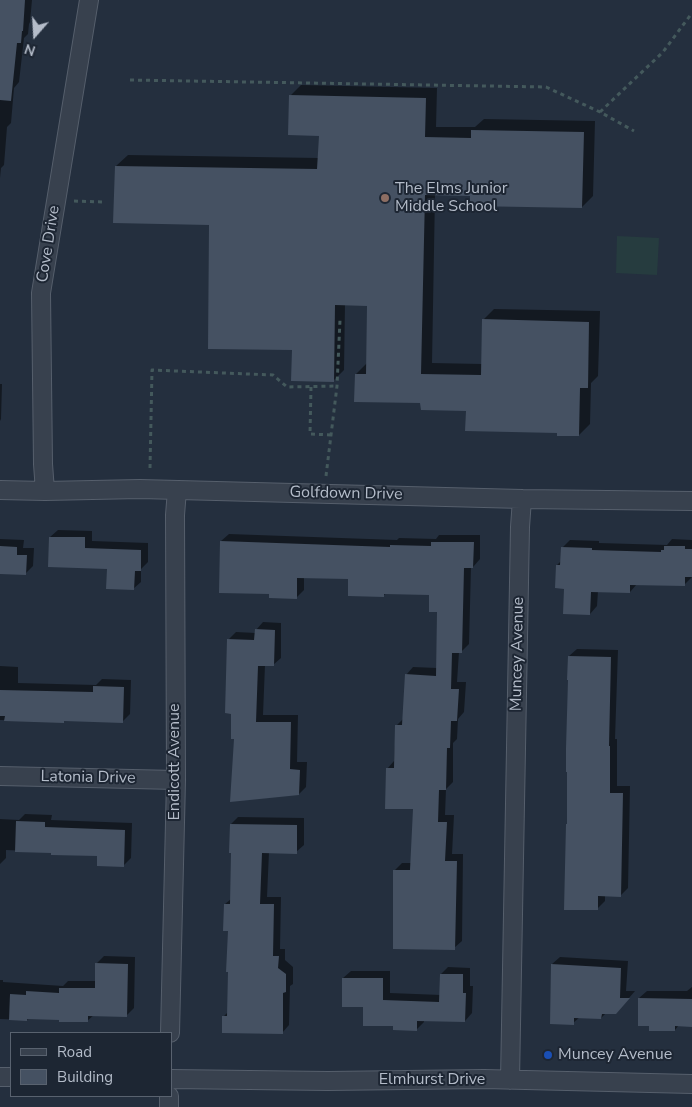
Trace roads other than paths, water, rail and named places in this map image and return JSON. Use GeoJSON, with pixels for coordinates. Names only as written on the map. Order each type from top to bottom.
{"type":"FeatureCollection","features":[{"type":"Feature","properties":{"kind":"street","name":"Cove Drive"},"geometry":{"type":"LineString","coordinates":[[45,491],[41,293],[89,0]]}},
{"type":"Feature","properties":{"kind":"street","name":"Golfdown Drive"},"geometry":{"type":"LineString","coordinates":[[0,490],[140,489],[692,501]]}},
{"type":"Feature","properties":{"kind":"street","name":"Endicott Avenue"},"geometry":{"type":"LineString","coordinates":[[170,1032],[176,780],[175,515],[177,490]]}},
{"type":"Feature","properties":{"kind":"street","name":"Muncey Avenue"},"geometry":{"type":"LineString","coordinates":[[510,1080],[519,566],[522,498]]}},
{"type":"Feature","properties":{"kind":"street","name":"Latonia Drive"},"geometry":{"type":"LineString","coordinates":[[0,776],[176,780]]}},
{"type":"Feature","properties":{"kind":"street","name":"Elmhurst Drive"},"geometry":{"type":"LineString","coordinates":[[172,1079],[328,1081],[510,1080],[692,1084]]}},
{"type":"Feature","properties":{"kind":"place","name":"The Elms Junior Middle School"},"geometry":{"type":"Point","coordinates":[385,198]}},
{"type":"Feature","properties":{"kind":"place","name":"Muncey Avenue"},"geometry":{"type":"Point","coordinates":[548,1055]}}]}
